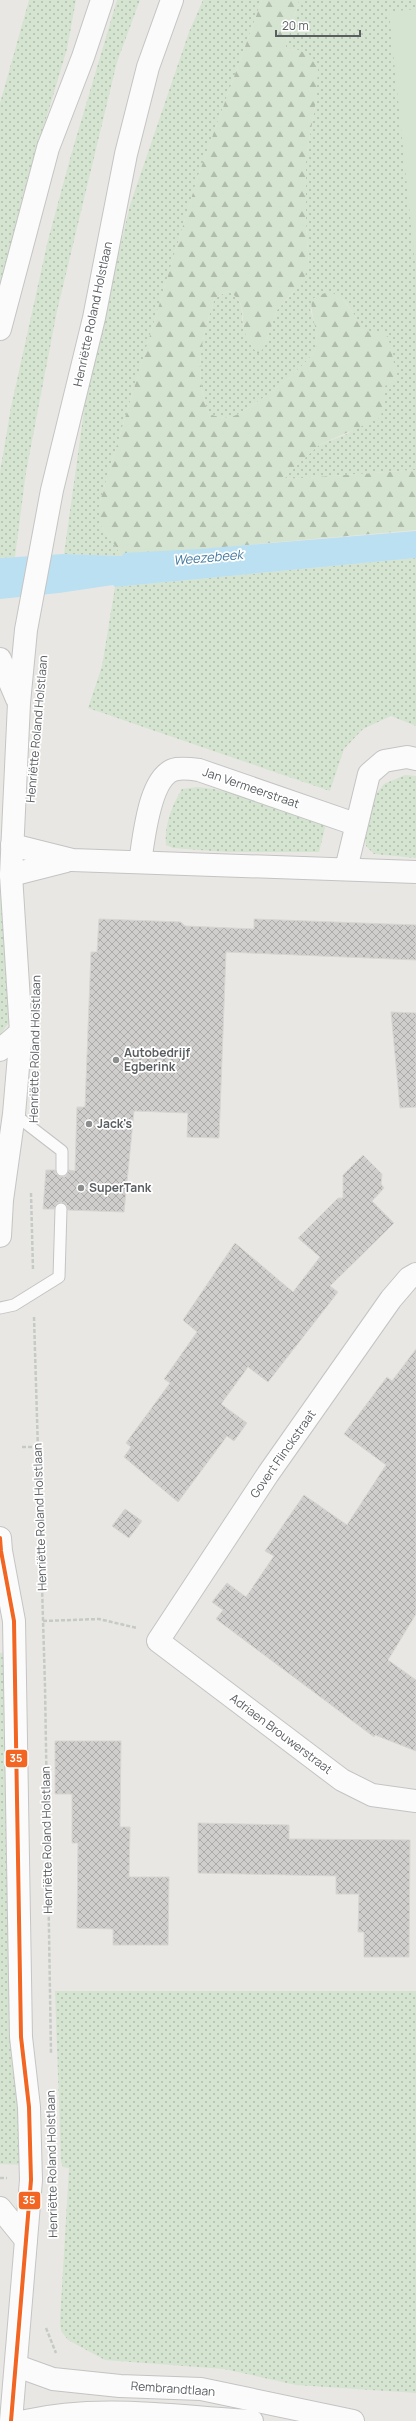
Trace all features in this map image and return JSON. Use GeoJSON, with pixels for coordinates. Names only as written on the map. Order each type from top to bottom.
{"type":"FeatureCollection","features":[{"type":"Feature","properties":{"kind":"main road"},"geometry":{"type":"LineString","coordinates":[[0,329],[48,148],[83,56],[102,0]]}},
{"type":"Feature","properties":{"kind":"main road","name":"Henriëtte Roland Holstlaan"},"geometry":{"type":"LineString","coordinates":[[0,1236],[2,1200],[14,1114],[21,1032],[11,875],[19,704],[30,605],[52,490],[94,318],[126,154],[148,67],[172,0]]}},
{"type":"Feature","properties":{"kind":"main road"},"geometry":{"type":"LineString","coordinates":[[0,659],[19,704]]}},
{"type":"Feature","properties":{"kind":"main road"},"geometry":{"type":"LineString","coordinates":[[346,869],[355,824],[369,774],[384,761],[407,757],[416,759]]}},
{"type":"Feature","properties":{"kind":"main road","name":"Jan Vermeerstraat"},"geometry":{"type":"LineString","coordinates":[[140,862],[148,814],[161,777],[176,768],[199,770],[355,824]]}},
{"type":"Feature","properties":{"kind":"main road"},"geometry":{"type":"LineString","coordinates":[[12,845],[72,860]]}},
{"type":"Feature","properties":{"kind":"main road"},"geometry":{"type":"LineString","coordinates":[[11,875],[72,860],[416,872]]}},
{"type":"Feature","properties":{"kind":"main road"},"geometry":{"type":"LineString","coordinates":[[0,1050],[21,1032]]}},
{"type":"Feature","properties":{"kind":"main road","name":"Govert Flinckstraat"},"geometry":{"type":"LineString","coordinates":[[158,1641],[268,1474],[391,1299],[409,1278],[416,1274]]}},
{"type":"Feature","properties":{"kind":"main road","name":"Henriëtte Roland Holstlaan"},"geometry":{"type":"LineString","coordinates":[[0,1538],[0,1551],[14,1621],[21,2037],[30,2142],[31,2180],[17,2366],[11,2421]]}},
{"type":"Feature","properties":{"kind":"main road","name":"Adriaen Brouwerstraat"},"geometry":{"type":"LineString","coordinates":[[158,1641],[342,1780],[372,1795],[416,1800]]}},
{"type":"Feature","properties":{"kind":"main road"},"geometry":{"type":"LineString","coordinates":[[0,2208],[26,2240]]}},
{"type":"Feature","properties":{"kind":"main road","name":"Rembrandtlaan"},"geometry":{"type":"LineString","coordinates":[[17,2366],[53,2379],[120,2386],[201,2389],[353,2421]]}},
{"type":"Feature","properties":{"kind":"main road"},"geometry":{"type":"LineString","coordinates":[[26,2421],[50,2415],[122,2413],[252,2421]]}},
{"type":"Feature","properties":{"kind":"lane"},"geometry":{"type":"LineString","coordinates":[[14,1114],[62,1151],[62,1170]]}},
{"type":"Feature","properties":{"kind":"lane"},"geometry":{"type":"LineString","coordinates":[[0,1308],[14,1305],[34,1294],[59,1277],[61,1209]]}},
{"type":"Feature","properties":{"kind":"path","name":"Henriëtte Roland Holstlaan"},"geometry":{"type":"LineString","coordinates":[[30,1189],[43,1621],[51,2060]]}},
{"type":"Feature","properties":{"kind":"path"},"geometry":{"type":"LineString","coordinates":[[22,1448],[38,1447]]}},
{"type":"Feature","properties":{"kind":"path"},"geometry":{"type":"LineString","coordinates":[[43,1621],[99,1619],[118,1622],[144,1631],[158,1641]]}},
{"type":"Feature","properties":{"kind":"path"},"geometry":{"type":"LineString","coordinates":[[44,2322],[49,2340],[56,2354],[53,2379]]}},
{"type":"Feature","properties":{"kind":"green space"},"geometry":{"type":"Polygon","coordinates":[[[29,0],[76,0],[67,49],[22,199],[0,296],[0,103],[29,0]]]}},
{"type":"Feature","properties":{"kind":"green space"},"geometry":{"type":"Polygon","coordinates":[[[117,0],[140,0],[117,62],[57,311],[26,472],[15,557],[0,558],[0,472],[11,407],[48,240],[71,155],[117,0]]]}},
{"type":"Feature","properties":{"kind":"green space"},"geometry":{"type":"Polygon","coordinates":[[[203,0],[262,0],[198,176],[100,501],[100,524],[122,556],[64,554],[87,389],[130,205],[189,32],[203,0]]]}},
{"type":"Feature","properties":{"kind":"green space"},"geometry":{"type":"Polygon","coordinates":[[[262,0],[299,0],[285,49],[299,50],[309,55],[318,69],[316,101],[306,158],[306,224],[309,265],[303,281],[277,310],[265,345],[260,353],[257,353],[246,335],[242,307],[238,299],[228,291],[215,298],[206,327],[201,356],[200,370],[204,399],[209,414],[225,418],[232,417],[244,411],[267,395],[303,365],[311,357],[315,350],[317,337],[312,312],[312,299],[329,291],[342,298],[366,331],[384,331],[388,337],[398,380],[385,386],[385,403],[380,418],[319,445],[284,477],[289,479],[416,470],[416,530],[122,556],[100,524],[100,501],[198,176],[262,0]]]}},
{"type":"Feature","properties":{"kind":"green space"},"geometry":{"type":"Polygon","coordinates":[[[299,0],[416,0],[416,470],[289,479],[284,477],[319,445],[347,434],[385,403],[381,374],[372,347],[359,322],[342,298],[310,309],[317,343],[312,355],[293,374],[255,404],[233,417],[226,418],[209,414],[204,399],[200,370],[201,356],[206,327],[215,298],[228,291],[239,301],[246,334],[257,353],[265,345],[277,310],[293,293],[309,265],[306,224],[306,158],[316,101],[299,50],[285,49],[299,0]]]}},
{"type":"Feature","properties":{"kind":"green space"},"geometry":{"type":"Polygon","coordinates":[[[416,9],[416,273],[389,12],[416,9]]]}},
{"type":"Feature","properties":{"kind":"green space"},"geometry":{"type":"Polygon","coordinates":[[[416,558],[416,726],[391,716],[363,729],[344,749],[330,791],[88,708],[102,666],[115,587],[416,558]]]}},
{"type":"Feature","properties":{"kind":"green space"},"geometry":{"type":"Polygon","coordinates":[[[405,775],[416,776],[416,858],[374,854],[366,846],[364,831],[369,803],[384,784],[405,775]]]}},
{"type":"Feature","properties":{"kind":"green space"},"geometry":{"type":"Polygon","coordinates":[[[197,787],[230,793],[294,814],[327,820],[319,852],[227,852],[173,848],[166,845],[166,830],[178,795],[182,789],[197,787]]]}},
{"type":"Feature","properties":{"kind":"green space"},"geometry":{"type":"Polygon","coordinates":[[[0,860],[4,887],[10,1021],[0,1035],[0,860]]]}},
{"type":"Feature","properties":{"kind":"green space"},"geometry":{"type":"Polygon","coordinates":[[[0,1653],[7,1653],[20,2111],[24,2165],[0,2164],[0,1653]]]}},
{"type":"Feature","properties":{"kind":"green space"},"geometry":{"type":"Polygon","coordinates":[[[55,1991],[416,1991],[416,2393],[296,2385],[224,2369],[105,2360],[68,2340],[61,2331],[60,2320],[69,2168],[63,2167],[61,2162],[55,1991]]]}},
{"type":"Feature","properties":{"kind":"water","name":"Weezebeek"},"geometry":{"type":"Polygon","coordinates":[[[416,531],[416,558],[115,587],[113,585],[59,593],[0,599],[0,558],[64,554],[122,556],[124,553],[198,549],[416,531]]]}},
{"type":"Feature","properties":{"kind":"building"},"geometry":{"type":"Polygon","coordinates":[[[99,919],[181,922],[185,926],[254,929],[254,919],[416,925],[416,960],[226,952],[219,1138],[187,1137],[188,1113],[134,1111],[124,1212],[68,1210],[67,1205],[62,1202],[57,1203],[54,1209],[43,1209],[46,1170],[55,1170],[56,1174],[62,1177],[66,1176],[69,1170],[75,1171],[77,1107],[85,1107],[91,952],[97,952],[99,919]]]}},
{"type":"Feature","properties":{"kind":"building"},"geometry":{"type":"Polygon","coordinates":[[[391,1012],[416,1013],[416,1107],[400,1108],[391,1012]]]}},
{"type":"Feature","properties":{"kind":"building"},"geometry":{"type":"Polygon","coordinates":[[[363,1155],[382,1174],[381,1184],[384,1188],[372,1201],[394,1223],[330,1286],[338,1292],[268,1382],[248,1367],[221,1404],[247,1423],[234,1441],[227,1436],[178,1502],[124,1457],[131,1447],[126,1443],[170,1383],[164,1379],[197,1332],[183,1320],[235,1243],[293,1292],[320,1257],[298,1238],[338,1198],[343,1198],[343,1175],[363,1155]]]}},
{"type":"Feature","properties":{"kind":"building"},"geometry":{"type":"Polygon","coordinates":[[[416,1349],[416,1614],[388,1660],[416,1680],[416,1751],[375,1735],[374,1737],[216,1619],[223,1610],[212,1602],[227,1583],[246,1597],[274,1556],[265,1551],[304,1495],[347,1525],[386,1465],[344,1434],[387,1377],[392,1381],[416,1349]]]}},
{"type":"Feature","properties":{"kind":"building"},"geometry":{"type":"Polygon","coordinates":[[[125,1509],[142,1521],[129,1538],[112,1526],[125,1509]]]}},
{"type":"Feature","properties":{"kind":"building"},"geometry":{"type":"Polygon","coordinates":[[[55,1741],[121,1741],[120,1827],[130,1827],[129,1877],[169,1877],[168,1945],[113,1945],[113,1929],[77,1928],[78,1843],[72,1843],[72,1794],[55,1794],[55,1741]]]}},
{"type":"Feature","properties":{"kind":"building"},"geometry":{"type":"Polygon","coordinates":[[[198,1823],[289,1825],[289,1839],[410,1840],[409,1957],[364,1957],[364,1932],[358,1932],[359,1894],[336,1894],[336,1876],[198,1873],[198,1823]]]}},
{"type":"Feature","properties":{"kind":"transit line","name":"35"},"geometry":{"type":"LineString","coordinates":[[0,1538],[14,1621],[21,2037],[29,2107],[31,2180],[11,2421]]}},
{"type":"Feature","properties":{"kind":"place","name":"Autobedrijf Egberink"},"geometry":{"type":"Point","coordinates":[116,1060]}},
{"type":"Feature","properties":{"kind":"place","name":"Jack's"},"geometry":{"type":"Point","coordinates":[89,1124]}},
{"type":"Feature","properties":{"kind":"place","name":"SuperTank"},"geometry":{"type":"Point","coordinates":[81,1188]}}]}
